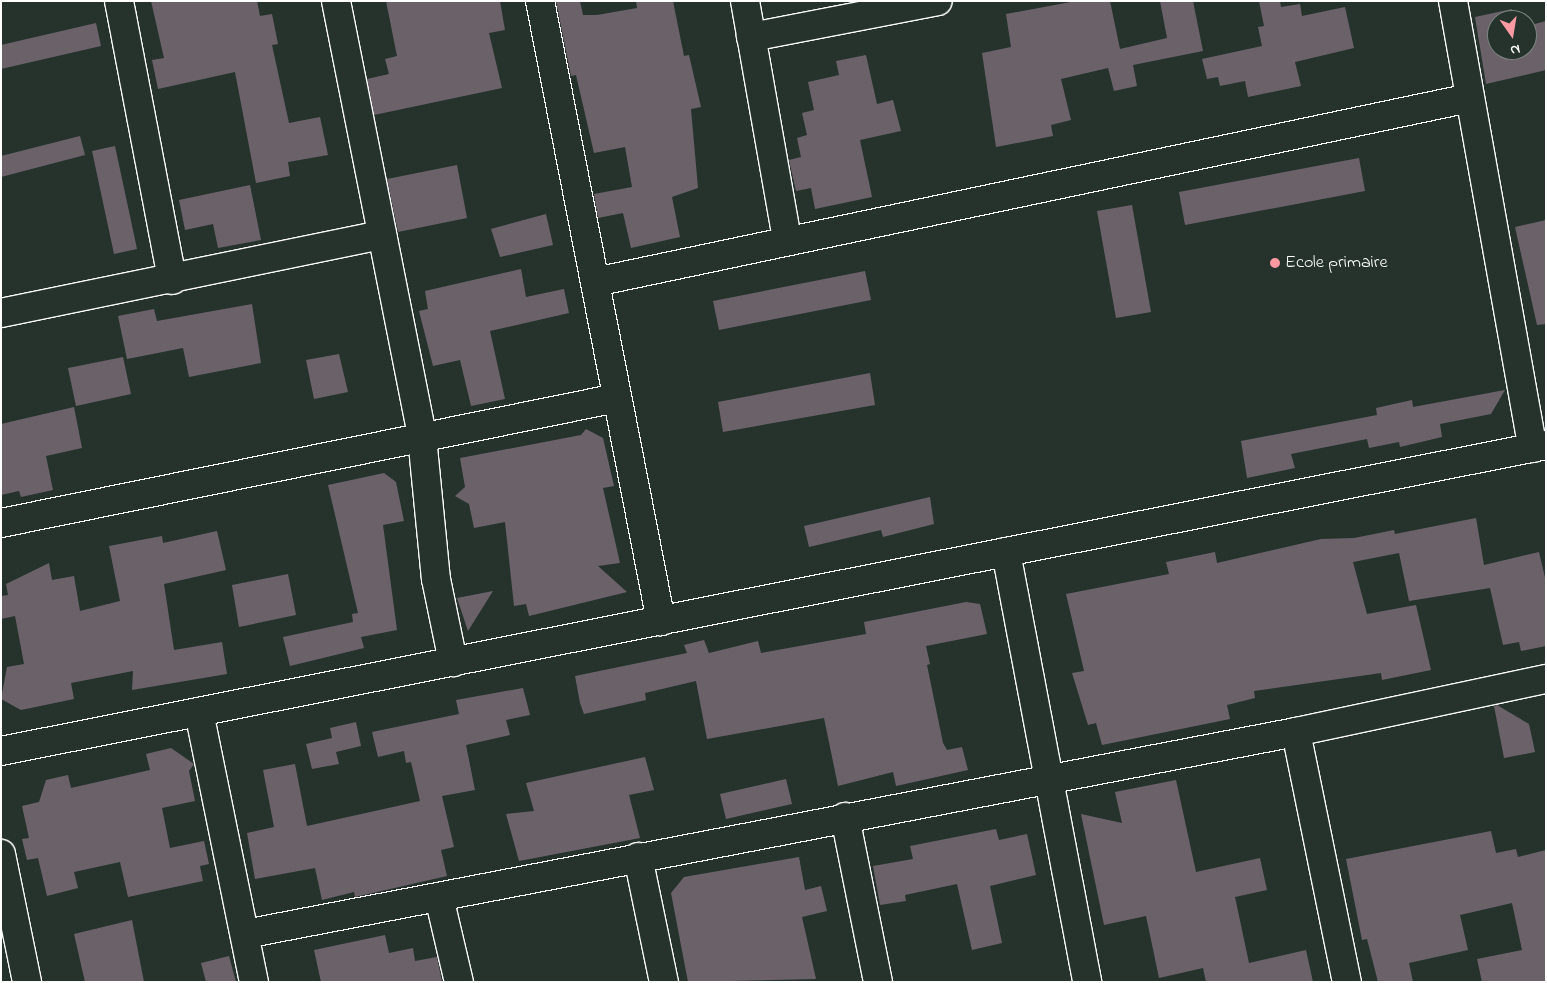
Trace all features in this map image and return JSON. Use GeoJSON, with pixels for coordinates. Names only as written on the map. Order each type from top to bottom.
{"type":"FeatureCollection","features":[{"type":"Feature","properties":{"kind":"street"},"geometry":{"type":"LineString","coordinates":[[119,1],[172,280]]}},
{"type":"Feature","properties":{"kind":"street"},"geometry":{"type":"LineString","coordinates":[[336,1],[422,437],[436,579],[453,662]]}},
{"type":"Feature","properties":{"kind":"street"},"geometry":{"type":"LineString","coordinates":[[540,1],[661,621]]}},
{"type":"Feature","properties":{"kind":"street"},"geometry":{"type":"LineString","coordinates":[[745,1],[787,240]]}},
{"type":"Feature","properties":{"kind":"street"},"geometry":{"type":"LineString","coordinates":[[751,37],[938,1]]}},
{"type":"Feature","properties":{"kind":"street"},"geometry":{"type":"LineString","coordinates":[[1,751],[1539,447],[1452,1]]}},
{"type":"Feature","properties":{"kind":"street"},"geometry":{"type":"LineString","coordinates":[[594,282],[1470,98]]}},
{"type":"Feature","properties":{"kind":"street"},"geometry":{"type":"LineString","coordinates":[[1,313],[172,280],[382,235]]}},
{"type":"Feature","properties":{"kind":"street"},"geometry":{"type":"LineString","coordinates":[[1,523],[617,398]]}},
{"type":"Feature","properties":{"kind":"street"},"geometry":{"type":"LineString","coordinates":[[1006,552],[1087,982]]}},
{"type":"Feature","properties":{"kind":"street"},"geometry":{"type":"LineString","coordinates":[[245,934],[1049,777],[1296,732],[1546,679]]}},
{"type":"Feature","properties":{"kind":"street"},"geometry":{"type":"LineString","coordinates":[[199,712],[254,982]]}},
{"type":"Feature","properties":{"kind":"street"},"geometry":{"type":"LineString","coordinates":[[1296,732],[1347,982]]}},
{"type":"Feature","properties":{"kind":"street"},"geometry":{"type":"LineString","coordinates":[[845,817],[878,982]]}},
{"type":"Feature","properties":{"kind":"street"},"geometry":{"type":"LineString","coordinates":[[1,854],[27,982]]}},
{"type":"Feature","properties":{"kind":"street"},"geometry":{"type":"LineString","coordinates":[[638,857],[664,982]]}},
{"type":"Feature","properties":{"kind":"street"},"geometry":{"type":"LineString","coordinates":[[439,897],[459,982]]}},
{"type":"Feature","properties":{"kind":"building"},"geometry":{"type":"Polygon","coordinates":[[[151,1],[257,1],[260,16],[272,14],[278,44],[272,45],[289,123],[320,117],[328,155],[288,162],[290,176],[256,183],[235,72],[158,89],[152,60],[164,58],[151,1]]]}},
{"type":"Feature","properties":{"kind":"building"},"geometry":{"type":"Polygon","coordinates":[[[386,1],[500,1],[505,30],[489,33],[502,88],[374,115],[367,79],[389,74],[385,59],[397,56],[386,1]]]}},
{"type":"Feature","properties":{"kind":"building"},"geometry":{"type":"Polygon","coordinates":[[[556,1],[580,1],[583,15],[597,15],[637,8],[636,1],[673,1],[684,56],[689,55],[701,107],[691,109],[698,188],[672,197],[680,237],[631,248],[623,213],[598,218],[594,194],[632,187],[625,147],[594,153],[576,75],[571,76],[556,1]]]}},
{"type":"Feature","properties":{"kind":"building"},"geometry":{"type":"Polygon","coordinates":[[[1076,1],[1110,1],[1120,49],[1167,38],[1160,1],[1193,1],[1203,51],[1133,65],[1137,86],[1114,91],[1108,68],[1061,79],[1071,120],[1051,125],[1053,136],[996,147],[982,53],[1011,47],[1006,14],[1076,1]]]}},
{"type":"Feature","properties":{"kind":"building"},"geometry":{"type":"Polygon","coordinates":[[[1259,1],[1280,1],[1281,7],[1300,4],[1302,16],[1345,7],[1354,48],[1295,62],[1301,86],[1248,97],[1245,81],[1220,86],[1218,77],[1207,79],[1202,59],[1262,46],[1258,27],[1264,26],[1259,1]]]}},
{"type":"Feature","properties":{"kind":"building"},"geometry":{"type":"Polygon","coordinates":[[[1487,14],[1487,60],[1537,60],[1537,23],[1546,21],[1546,70],[1486,84],[1475,17],[1487,14]]]}},
{"type":"Feature","properties":{"kind":"building"},"geometry":{"type":"Polygon","coordinates":[[[96,23],[101,46],[1,69],[1,45],[96,23]]]}},
{"type":"Feature","properties":{"kind":"building"},"geometry":{"type":"Polygon","coordinates":[[[866,55],[877,104],[893,100],[901,131],[860,140],[872,197],[815,209],[811,188],[796,191],[789,160],[801,157],[797,138],[807,135],[802,113],[814,110],[808,82],[839,75],[836,61],[866,55]]]}},
{"type":"Feature","properties":{"kind":"building"},"geometry":{"type":"Polygon","coordinates":[[[80,136],[85,155],[1,177],[1,156],[80,136]]]}},
{"type":"Feature","properties":{"kind":"building"},"geometry":{"type":"Polygon","coordinates":[[[115,146],[137,249],[114,254],[92,151],[115,146]]]}},
{"type":"Feature","properties":{"kind":"building"},"geometry":{"type":"Polygon","coordinates":[[[1359,158],[1365,191],[1185,225],[1179,192],[1359,158]]]}},
{"type":"Feature","properties":{"kind":"building"},"geometry":{"type":"Polygon","coordinates":[[[457,165],[467,218],[398,232],[387,179],[457,165]]]}},
{"type":"Feature","properties":{"kind":"building"},"geometry":{"type":"Polygon","coordinates":[[[250,185],[261,240],[218,248],[213,224],[185,230],[179,200],[250,185]]]}},
{"type":"Feature","properties":{"kind":"building"},"geometry":{"type":"Polygon","coordinates":[[[1132,205],[1151,312],[1116,318],[1097,211],[1132,205]]]}},
{"type":"Feature","properties":{"kind":"building"},"geometry":{"type":"Polygon","coordinates":[[[546,214],[553,245],[500,257],[491,229],[546,214]]]}},
{"type":"Feature","properties":{"kind":"building"},"geometry":{"type":"Polygon","coordinates":[[[1546,220],[1546,324],[1537,325],[1515,227],[1546,220]]]}},
{"type":"Feature","properties":{"kind":"building"},"geometry":{"type":"Polygon","coordinates":[[[521,269],[526,297],[564,289],[569,313],[490,331],[505,399],[471,406],[460,360],[433,366],[419,311],[428,309],[425,291],[521,269]]]}},
{"type":"Feature","properties":{"kind":"building"},"geometry":{"type":"Polygon","coordinates":[[[865,271],[871,300],[719,330],[713,301],[865,271]]]}},
{"type":"Feature","properties":{"kind":"building"},"geometry":{"type":"Polygon","coordinates":[[[252,304],[261,363],[189,377],[183,348],[127,359],[118,316],[154,309],[157,321],[252,304]]]}},
{"type":"Feature","properties":{"kind":"building"},"geometry":{"type":"Polygon","coordinates":[[[339,354],[348,392],[314,399],[306,360],[339,354]]]}},
{"type":"Feature","properties":{"kind":"building"},"geometry":{"type":"Polygon","coordinates":[[[123,357],[131,394],[76,406],[68,368],[123,357]]]}},
{"type":"Feature","properties":{"kind":"building"},"geometry":{"type":"Polygon","coordinates":[[[870,373],[875,405],[723,432],[718,402],[870,373]]]}},
{"type":"Feature","properties":{"kind":"building"},"geometry":{"type":"Polygon","coordinates":[[[1505,390],[1491,414],[1440,424],[1442,437],[1400,447],[1399,442],[1369,448],[1367,439],[1291,454],[1295,468],[1247,478],[1241,441],[1377,415],[1376,408],[1412,400],[1413,407],[1505,390]]]}},
{"type":"Feature","properties":{"kind":"building"},"geometry":{"type":"Polygon","coordinates":[[[74,407],[82,448],[46,456],[53,490],[21,497],[19,491],[1,495],[1,424],[74,407]]]}},
{"type":"Feature","properties":{"kind":"building"},"geometry":{"type":"Polygon","coordinates":[[[586,429],[603,438],[614,486],[603,488],[620,563],[598,566],[627,592],[529,616],[526,604],[514,606],[505,522],[474,528],[469,504],[455,496],[465,487],[460,458],[581,435],[586,429]]]}},
{"type":"Feature","properties":{"kind":"building"},"geometry":{"type":"Polygon","coordinates":[[[384,473],[396,482],[404,521],[383,525],[397,630],[361,637],[364,648],[290,666],[283,637],[353,622],[352,614],[358,613],[328,485],[384,473]]]}},
{"type":"Feature","properties":{"kind":"building"},"geometry":{"type":"Polygon","coordinates":[[[930,497],[934,524],[883,537],[881,530],[809,547],[804,526],[930,497]]]}},
{"type":"Feature","properties":{"kind":"building"},"geometry":{"type":"Polygon","coordinates":[[[1476,518],[1484,565],[1539,552],[1546,582],[1546,646],[1521,651],[1519,642],[1503,645],[1490,588],[1409,601],[1399,553],[1353,562],[1367,614],[1416,605],[1431,670],[1382,680],[1381,673],[1254,691],[1255,698],[1227,705],[1230,719],[1102,745],[1096,723],[1088,725],[1072,673],[1084,671],[1066,594],[1169,574],[1166,562],[1215,552],[1217,563],[1321,539],[1354,538],[1394,530],[1395,534],[1476,518]]]}},
{"type":"Feature","properties":{"kind":"building"},"geometry":{"type":"Polygon","coordinates":[[[217,531],[226,570],[164,584],[174,650],[222,642],[227,674],[132,690],[133,671],[71,683],[74,699],[21,710],[1,699],[7,667],[24,664],[15,616],[1,619],[1,596],[8,595],[6,584],[49,563],[52,580],[74,576],[80,611],[120,601],[109,546],[162,536],[163,543],[217,531]]]}},
{"type":"Feature","properties":{"kind":"building"},"geometry":{"type":"Polygon","coordinates":[[[288,574],[296,615],[239,627],[232,585],[288,574]]]}},
{"type":"Feature","properties":{"kind":"building"},"geometry":{"type":"Polygon","coordinates":[[[493,591],[468,631],[457,598],[493,591]]]}},
{"type":"Feature","properties":{"kind":"building"},"geometry":{"type":"Polygon","coordinates":[[[966,602],[980,604],[987,634],[926,646],[930,664],[927,665],[943,743],[947,750],[962,747],[968,770],[896,786],[893,772],[838,786],[824,718],[707,739],[696,681],[645,693],[646,700],[584,714],[580,703],[575,676],[687,653],[684,645],[704,640],[709,653],[758,641],[761,653],[866,634],[864,622],[966,602]]]}},
{"type":"Feature","properties":{"kind":"building"},"geometry":{"type":"Polygon","coordinates":[[[523,688],[530,715],[506,720],[510,735],[466,745],[475,790],[442,796],[454,847],[441,850],[447,876],[355,897],[354,892],[322,900],[315,868],[255,879],[247,833],[274,827],[263,770],[295,764],[307,826],[420,801],[411,762],[406,763],[404,751],[378,757],[372,732],[459,714],[456,700],[523,688]]]}},
{"type":"Feature","properties":{"kind":"building"},"geometry":{"type":"Polygon","coordinates":[[[1497,705],[1529,724],[1535,752],[1504,758],[1494,706],[1497,705]]]}},
{"type":"Feature","properties":{"kind":"building"},"geometry":{"type":"Polygon","coordinates":[[[356,722],[361,746],[336,752],[339,764],[312,769],[306,744],[332,738],[330,728],[356,722]]]}},
{"type":"Feature","properties":{"kind":"building"},"geometry":{"type":"Polygon","coordinates":[[[171,748],[194,764],[189,771],[195,801],[162,808],[170,848],[204,841],[209,864],[200,866],[203,881],[128,897],[120,862],[74,872],[78,888],[47,896],[38,858],[27,860],[22,839],[29,838],[22,806],[39,802],[46,780],[68,775],[71,788],[150,770],[146,754],[171,748]]]}},
{"type":"Feature","properties":{"kind":"building"},"geometry":{"type":"Polygon","coordinates":[[[645,757],[654,790],[629,795],[640,838],[519,861],[506,814],[534,811],[526,783],[645,757]]]}},
{"type":"Feature","properties":{"kind":"building"},"geometry":{"type":"Polygon","coordinates":[[[786,779],[792,804],[726,819],[720,794],[786,779]]]}},
{"type":"Feature","properties":{"kind":"building"},"geometry":{"type":"Polygon","coordinates":[[[1176,780],[1196,872],[1260,858],[1267,890],[1235,897],[1249,963],[1306,950],[1313,982],[1206,982],[1203,968],[1159,978],[1146,916],[1104,925],[1081,814],[1122,823],[1115,792],[1176,780]]]}},
{"type":"Feature","properties":{"kind":"building"},"geometry":{"type":"Polygon","coordinates":[[[996,829],[999,840],[1027,834],[1036,875],[990,886],[1002,943],[972,950],[957,884],[905,895],[906,901],[880,905],[873,866],[913,859],[910,846],[996,829]]]}},
{"type":"Feature","properties":{"kind":"building"},"geometry":{"type":"Polygon","coordinates":[[[1491,831],[1496,853],[1516,849],[1518,857],[1546,850],[1546,982],[1482,982],[1477,959],[1522,950],[1512,903],[1460,915],[1468,950],[1409,963],[1413,982],[1378,982],[1367,939],[1362,940],[1346,859],[1491,831]]]}},
{"type":"Feature","properties":{"kind":"building"},"geometry":{"type":"Polygon","coordinates":[[[799,857],[805,890],[821,886],[827,911],[802,917],[816,979],[688,982],[671,893],[684,877],[799,857]]]}},
{"type":"Feature","properties":{"kind":"building"},"geometry":{"type":"Polygon","coordinates":[[[132,920],[144,982],[85,982],[74,934],[132,920]]]}},
{"type":"Feature","properties":{"kind":"building"},"geometry":{"type":"Polygon","coordinates":[[[385,935],[389,953],[413,948],[415,961],[437,957],[442,982],[321,982],[314,950],[385,935]]]}},
{"type":"Feature","properties":{"kind":"building"},"geometry":{"type":"Polygon","coordinates":[[[229,956],[236,982],[206,982],[201,963],[229,956]]]}},
{"type":"Feature","properties":{"kind":"place","name":"Ecole primaire"},"geometry":{"type":"Point","coordinates":[1275,263]}}]}
